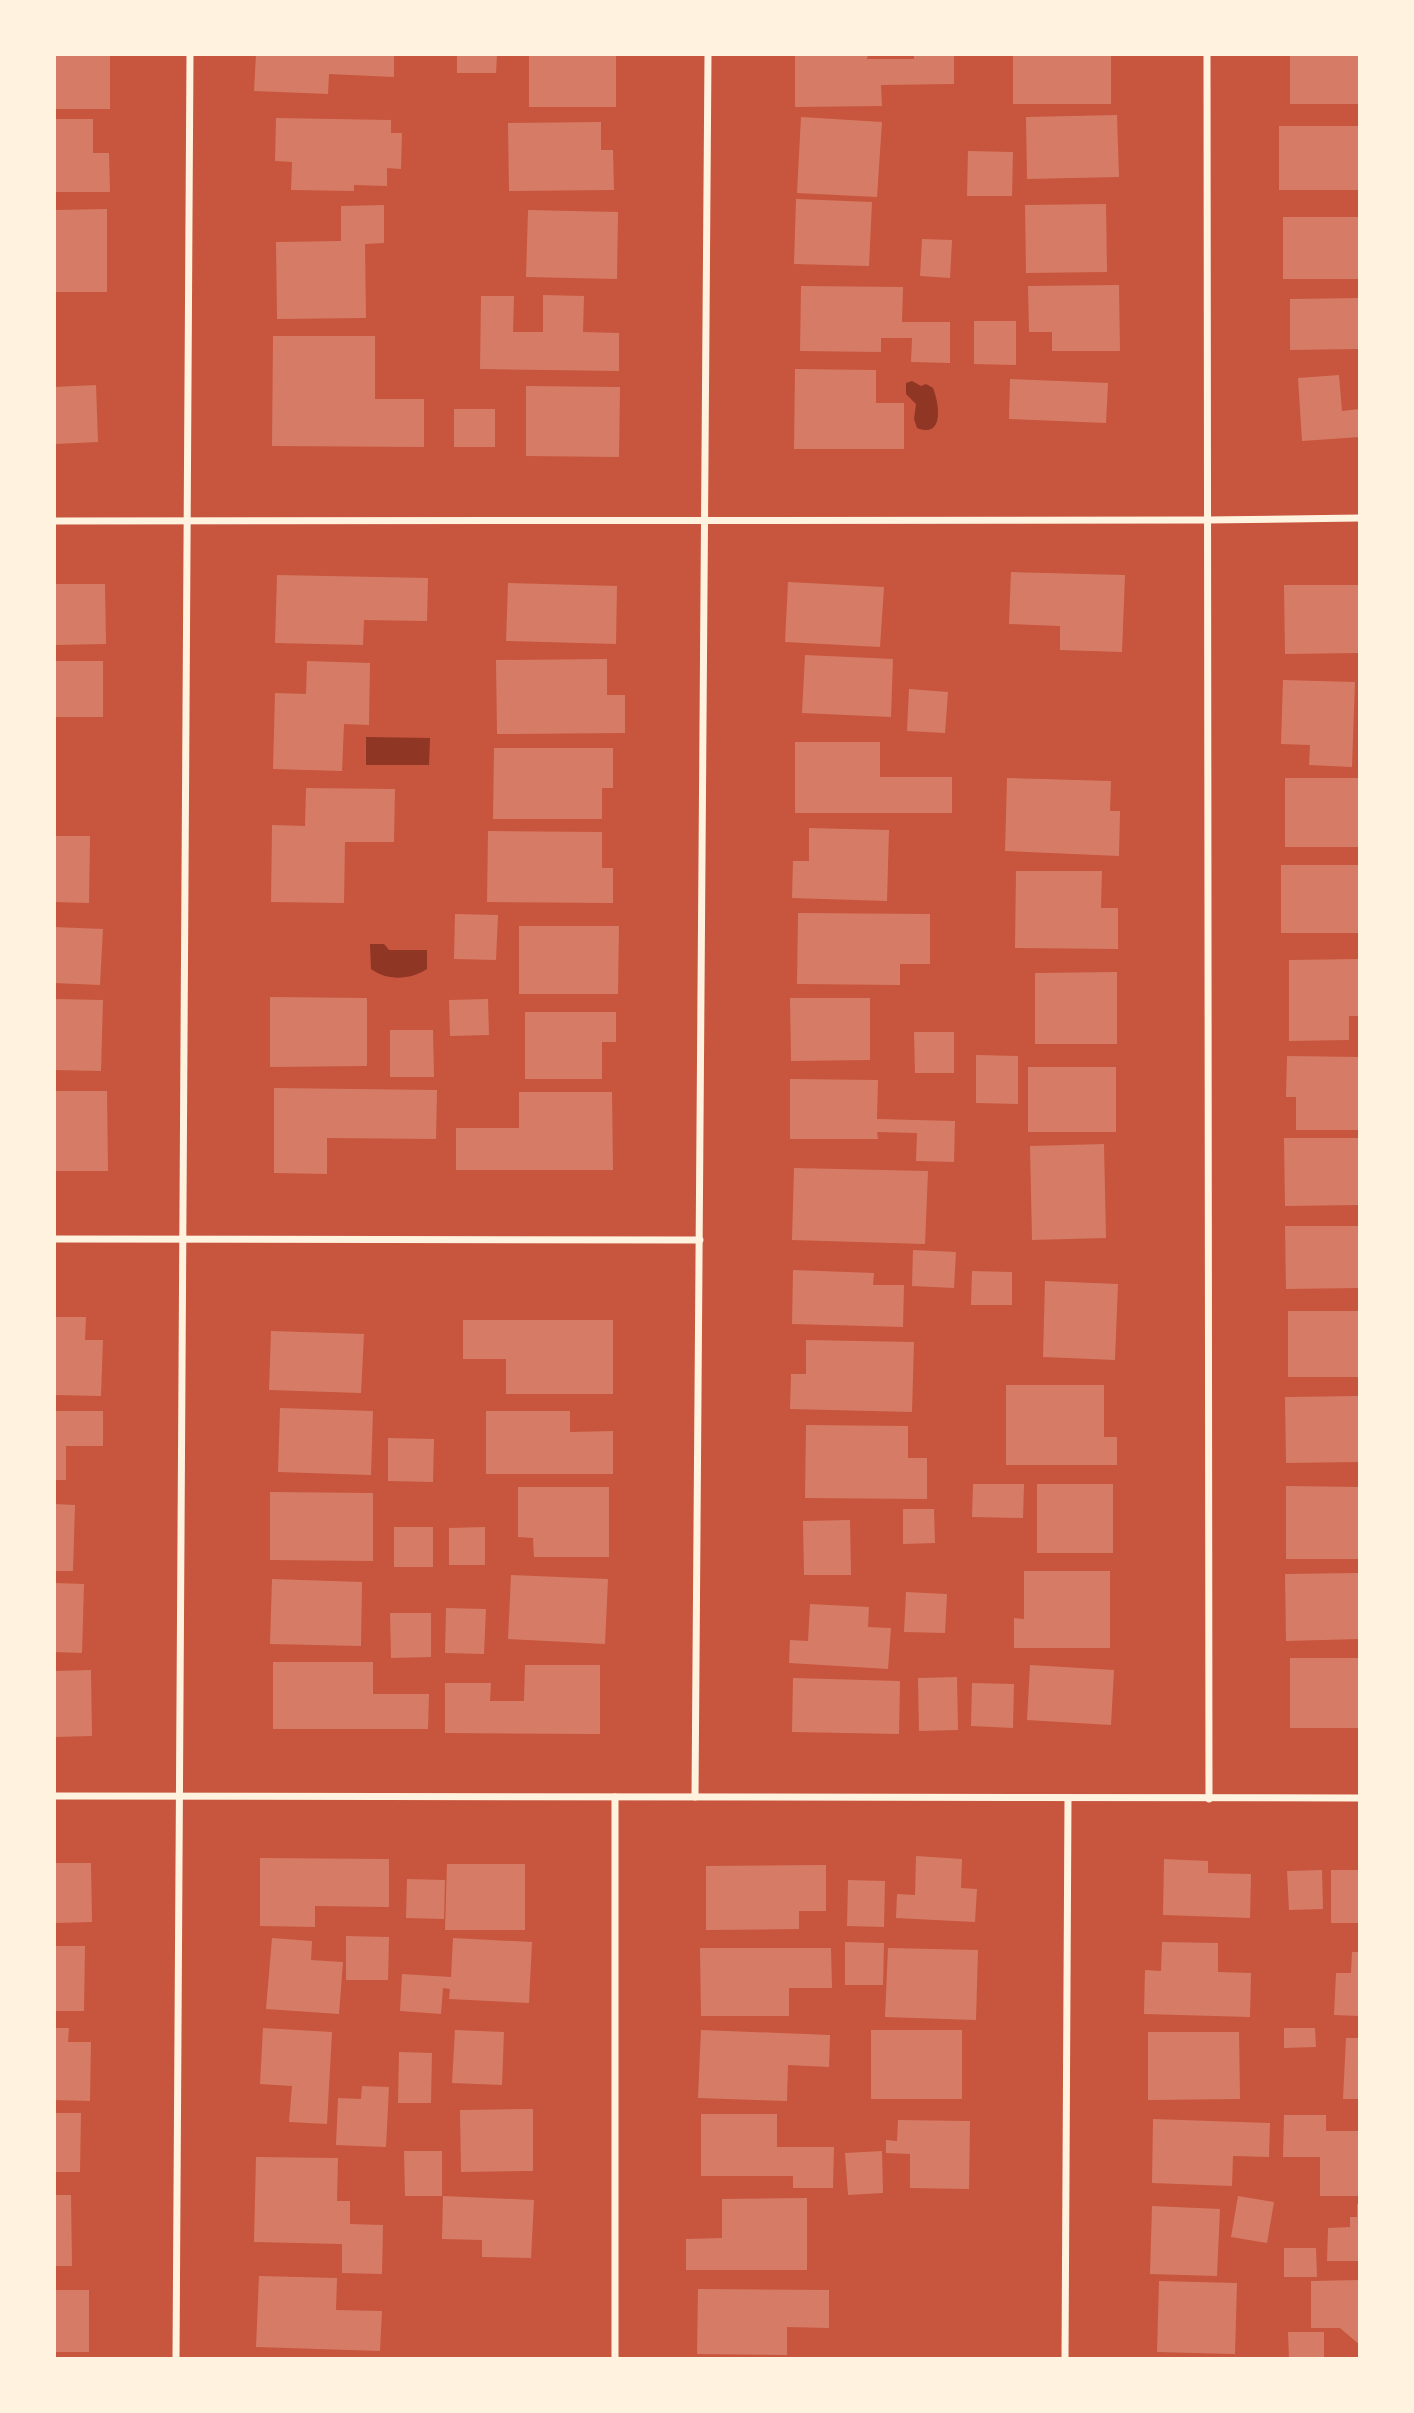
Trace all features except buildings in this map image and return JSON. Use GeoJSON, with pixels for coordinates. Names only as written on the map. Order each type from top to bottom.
{"type":"FeatureCollection","features":[{"type":"Feature","properties":{"kind":"street"},"geometry":{"type":"LineString","coordinates":[[176,2359],[190,54]]}},
{"type":"Feature","properties":{"kind":"street"},"geometry":{"type":"LineString","coordinates":[[695,1797],[708,54]]}},
{"type":"Feature","properties":{"kind":"street"},"geometry":{"type":"LineString","coordinates":[[1207,54],[1209,1799]]}},
{"type":"Feature","properties":{"kind":"street"},"geometry":{"type":"LineString","coordinates":[[54,521],[1360,518]]}},
{"type":"Feature","properties":{"kind":"street"},"geometry":{"type":"LineString","coordinates":[[54,1238],[699,1240]]}},
{"type":"Feature","properties":{"kind":"street"},"geometry":{"type":"LineString","coordinates":[[54,1796],[1360,1798]]}},
{"type":"Feature","properties":{"kind":"street"},"geometry":{"type":"LineString","coordinates":[[615,1797],[615,2359]]}},
{"type":"Feature","properties":{"kind":"street"},"geometry":{"type":"LineString","coordinates":[[1065,2359],[1068,1798]]}},
{"type":"Feature","properties":{"kind":"shaded area"},"geometry":{"type":"Polygon","coordinates":[[[912,381],[933,388],[938,418],[932,428],[917,428],[914,419],[916,404],[906,394],[906,383],[912,381]]]}},
{"type":"Feature","properties":{"kind":"shaded area"},"geometry":{"type":"Polygon","coordinates":[[[366,737],[430,738],[429,765],[366,765],[366,737]]]}},
{"type":"Feature","properties":{"kind":"shaded area"},"geometry":{"type":"Polygon","coordinates":[[[370,944],[384,944],[389,950],[427,950],[427,969],[399,978],[377,973],[371,969],[370,944]]]}}]}
